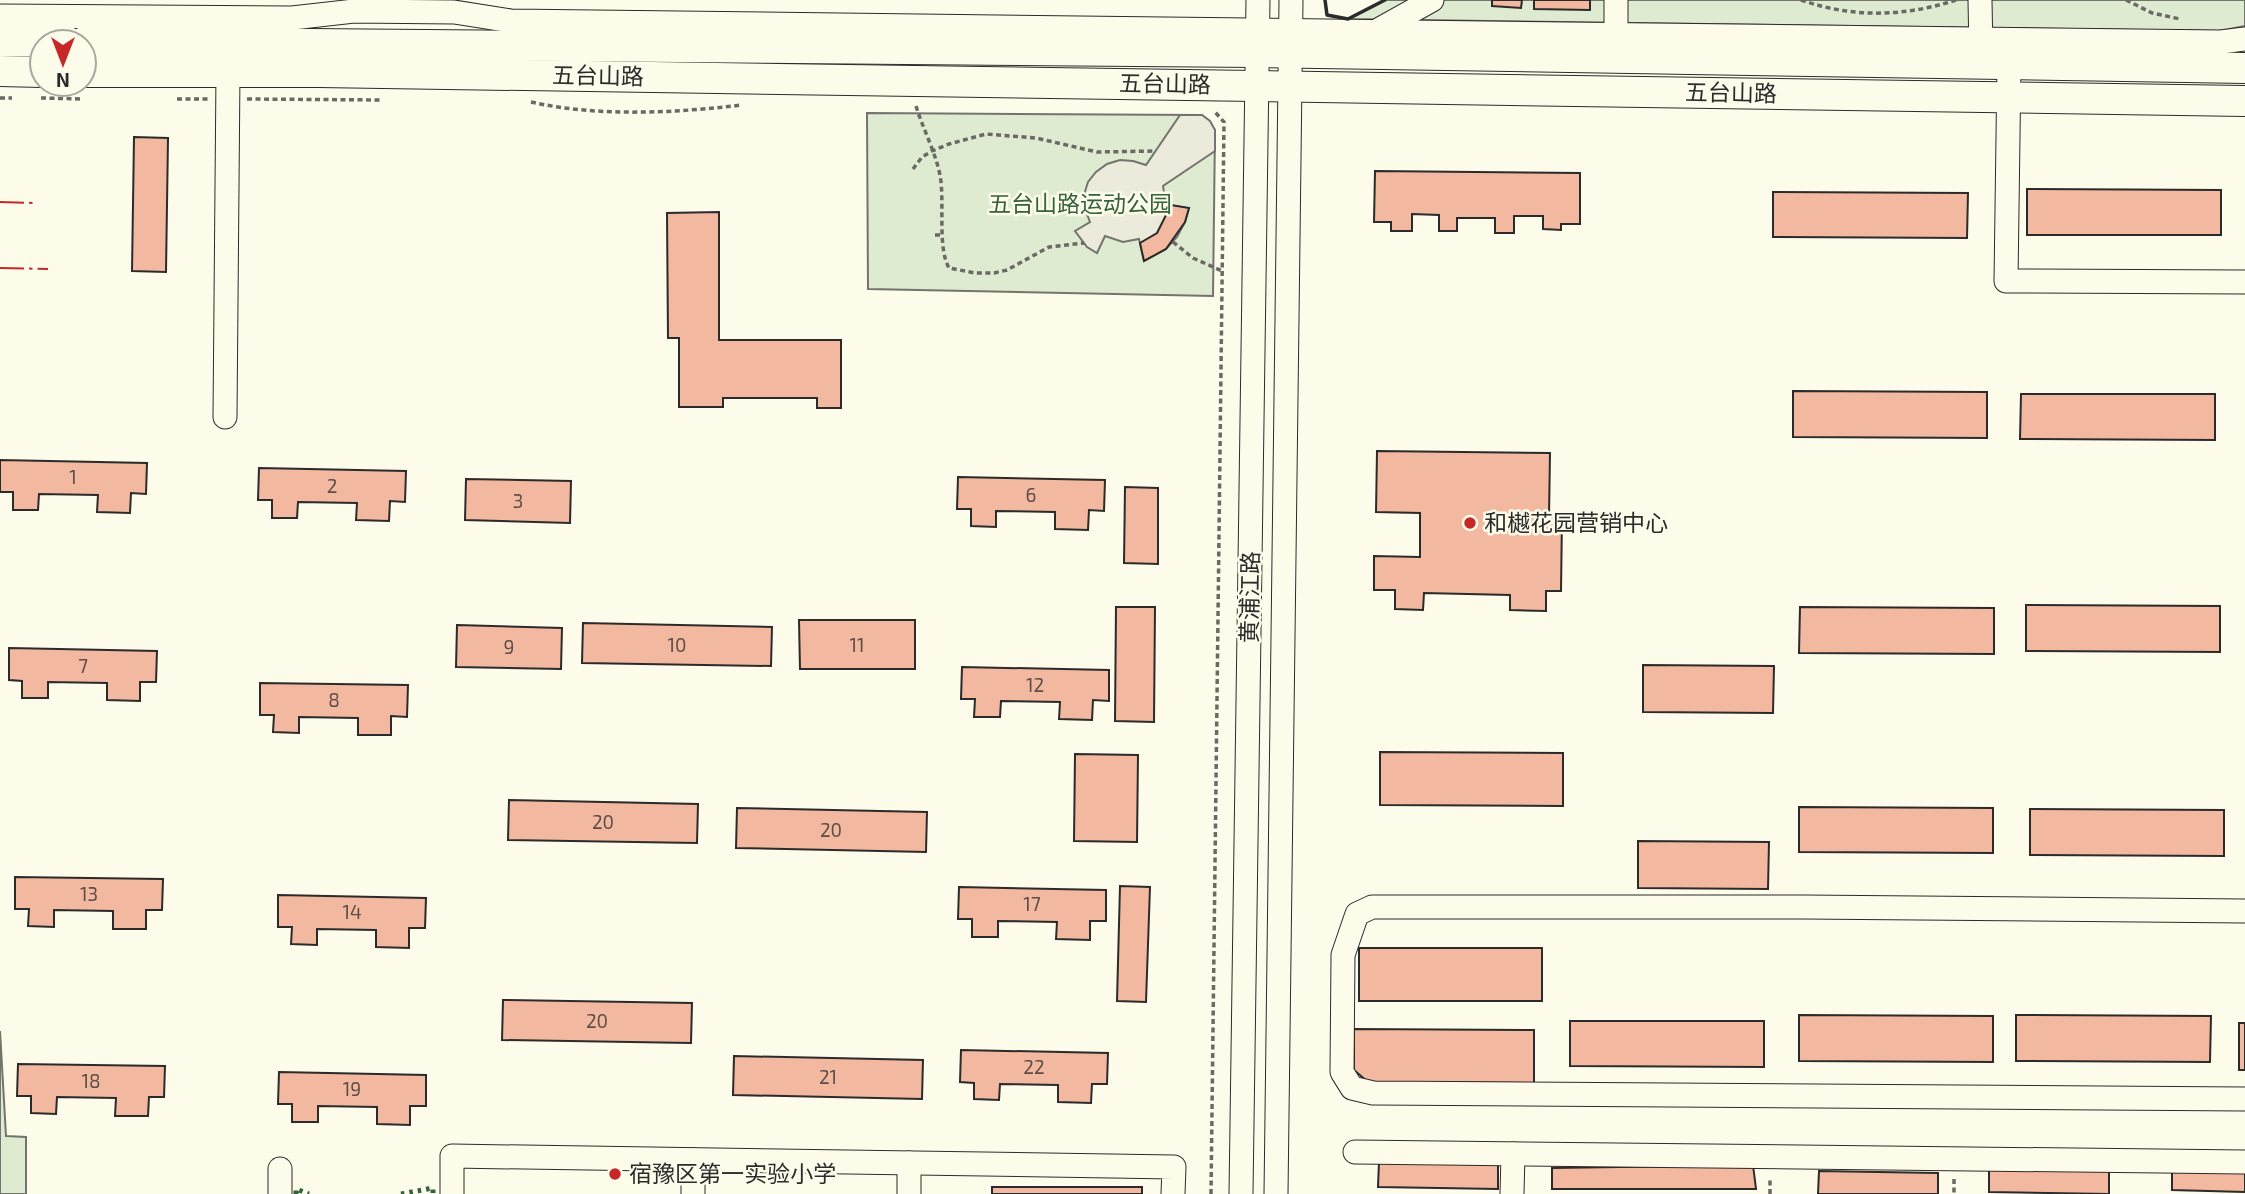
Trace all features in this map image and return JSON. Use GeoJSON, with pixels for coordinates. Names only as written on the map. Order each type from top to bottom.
{"type":"FeatureCollection","features":[{"type":"Feature","properties":{"kind":"main road"},"geometry":{"type":"LineString","coordinates":[[0,41],[28,41]]}},
{"type":"Feature","properties":{"kind":"main road","name":"五台山路"},"geometry":{"type":"LineString","coordinates":[[98,42],[1257,41],[1991,55],[2245,68]]}},
{"type":"Feature","properties":{"kind":"main road"},"geometry":{"type":"LineString","coordinates":[[0,71],[28,81]]}},
{"type":"Feature","properties":{"kind":"main road","name":"五台山路"},"geometry":{"type":"LineString","coordinates":[[98,85],[1290,86],[2245,101]]}},
{"type":"Feature","properties":{"kind":"street","name":"黄浦江路"},"geometry":{"type":"LineString","coordinates":[[1241,1194],[1258,0]]}},
{"type":"Feature","properties":{"kind":"street","name":"黄浦江路"},"geometry":{"type":"LineString","coordinates":[[1276,1194],[1291,0]]}},
{"type":"Feature","properties":{"kind":"street"},"geometry":{"type":"LineString","coordinates":[[1378,31],[1433,0]]}},
{"type":"Feature","properties":{"kind":"street"},"geometry":{"type":"LineString","coordinates":[[1290,42],[1378,31],[1616,46],[1616,0]]}},
{"type":"Feature","properties":{"kind":"street"},"geometry":{"type":"LineString","coordinates":[[1980,0],[1991,55],[2008,97],[2006,281],[2245,282]]}},
{"type":"Feature","properties":{"kind":"street"},"geometry":{"type":"LineString","coordinates":[[0,16],[292,18],[354,11],[441,12],[511,22],[1257,41]]}},
{"type":"Feature","properties":{"kind":"street"},"geometry":{"type":"LineString","coordinates":[[1991,55],[2245,39]]}},
{"type":"Feature","properties":{"kind":"street"},"geometry":{"type":"LineString","coordinates":[[225,417],[228,86]]}},
{"type":"Feature","properties":{"kind":"street"},"geometry":{"type":"LineString","coordinates":[[2245,911],[1372,907],[1357,914],[1343,955],[1342,1072],[1352,1088],[1373,1093],[2245,1099]]}},
{"type":"Feature","properties":{"kind":"street"},"geometry":{"type":"LineString","coordinates":[[1355,1152],[2245,1162]]}},
{"type":"Feature","properties":{"kind":"street"},"geometry":{"type":"LineString","coordinates":[[1512,1194],[1513,1154]]}},
{"type":"Feature","properties":{"kind":"street"},"geometry":{"type":"LineString","coordinates":[[452,1194],[452,1156],[1174,1167],[1173,1194]]}},
{"type":"Feature","properties":{"kind":"street"},"geometry":{"type":"LineString","coordinates":[[693,1160],[693,1194]]}},
{"type":"Feature","properties":{"kind":"street"},"geometry":{"type":"LineString","coordinates":[[909,1163],[909,1194]]}},
{"type":"Feature","properties":{"kind":"street"},"geometry":{"type":"LineString","coordinates":[[280,1169],[280,1194]]}},
{"type":"Feature","properties":{"kind":"path"},"geometry":{"type":"LineString","coordinates":[[1801,0],[1851,13],[1880,14],[1903,12],[1956,0]]}},
{"type":"Feature","properties":{"kind":"path"},"geometry":{"type":"LineString","coordinates":[[2126,0],[2152,13],[2184,19]]}},
{"type":"Feature","properties":{"kind":"path"},"geometry":{"type":"LineString","coordinates":[[174,99],[228,86],[390,100]]}},
{"type":"Feature","properties":{"kind":"path"},"geometry":{"type":"LineString","coordinates":[[0,98],[13,98]]}},
{"type":"Feature","properties":{"kind":"path"},"geometry":{"type":"LineString","coordinates":[[526,101],[564,109],[685,112],[752,104]]}},
{"type":"Feature","properties":{"kind":"path"},"geometry":{"type":"LineString","coordinates":[[929,106],[915,106],[940,175],[943,254],[949,268],[975,274],[994,273],[1007,270],[1049,247],[1084,243]]}},
{"type":"Feature","properties":{"kind":"path"},"geometry":{"type":"LineString","coordinates":[[1206,108],[1220,115],[1224,122],[1211,1194]]}},
{"type":"Feature","properties":{"kind":"path"},"geometry":{"type":"LineString","coordinates":[[913,169],[932,151],[970,137],[999,134],[1036,138],[1097,152],[1156,151]]}},
{"type":"Feature","properties":{"kind":"path"},"geometry":{"type":"LineString","coordinates":[[935,235],[943,235]]}},
{"type":"Feature","properties":{"kind":"path"},"geometry":{"type":"LineString","coordinates":[[1173,242],[1193,258],[1222,271]]}},
{"type":"Feature","properties":{"kind":"green space"},"geometry":{"type":"Polygon","coordinates":[[[1385,0],[2245,0],[2245,26],[2219,31],[1348,19],[1385,0]]]}},
{"type":"Feature","properties":{"kind":"green space","name":"五台山路运动公园"},"geometry":{"type":"Polygon","coordinates":[[[867,113],[1202,115],[1215,130],[1213,296],[868,289],[867,113]]]}},
{"type":"Feature","properties":{"kind":"green space"},"geometry":{"type":"Polygon","coordinates":[[[0,1031],[6,1136],[26,1137],[26,1194],[0,1194],[0,1031]]]}},
{"type":"Feature","properties":{"kind":"shaded area"},"geometry":{"type":"Polygon","coordinates":[[[1180,115],[1202,115],[1210,121],[1215,130],[1215,151],[1163,186],[1166,205],[1189,208],[1177,237],[1166,249],[1144,261],[1139,239],[1123,242],[1105,236],[1097,253],[1087,247],[1075,231],[1090,222],[1084,195],[1088,182],[1107,164],[1120,160],[1146,165],[1180,115]]]}},
{"type":"Feature","properties":{"kind":"building"},"geometry":{"type":"Polygon","coordinates":[[[1492,0],[1522,0],[1521,8],[1492,6],[1492,0]]]}},
{"type":"Feature","properties":{"kind":"building"},"geometry":{"type":"Polygon","coordinates":[[[1534,0],[1590,0],[1590,10],[1534,9],[1534,0]]]}},
{"type":"Feature","properties":{"kind":"building"},"geometry":{"type":"Polygon","coordinates":[[[134,137],[168,138],[166,272],[132,271],[134,137]]]}},
{"type":"Feature","properties":{"kind":"building"},"geometry":{"type":"Polygon","coordinates":[[[1375,171],[1580,173],[1580,224],[1561,224],[1561,230],[1543,229],[1543,216],[1514,216],[1514,233],[1495,233],[1495,218],[1457,218],[1457,231],[1439,231],[1439,215],[1412,214],[1412,231],[1391,231],[1391,222],[1374,222],[1375,171]]]}},
{"type":"Feature","properties":{"kind":"building"},"geometry":{"type":"Polygon","coordinates":[[[2027,189],[2221,190],[2221,235],[2027,235],[2027,189]]]}},
{"type":"Feature","properties":{"kind":"building"},"geometry":{"type":"Polygon","coordinates":[[[1773,192],[1968,193],[1967,238],[1773,237],[1773,192]]]}},
{"type":"Feature","properties":{"kind":"building"},"geometry":{"type":"Polygon","coordinates":[[[1171,205],[1189,208],[1185,222],[1166,249],[1144,261],[1140,243],[1157,233],[1171,205]]]}},
{"type":"Feature","properties":{"kind":"building"},"geometry":{"type":"Polygon","coordinates":[[[719,212],[719,340],[841,340],[841,408],[817,408],[817,398],[723,398],[723,407],[679,407],[679,338],[668,338],[667,213],[719,212]]]}},
{"type":"Feature","properties":{"kind":"building"},"geometry":{"type":"Polygon","coordinates":[[[1793,391],[1987,392],[1987,438],[1793,437],[1793,391]]]}},
{"type":"Feature","properties":{"kind":"building"},"geometry":{"type":"Polygon","coordinates":[[[2021,394],[2215,394],[2215,440],[2020,439],[2021,394]]]}},
{"type":"Feature","properties":{"kind":"building"},"geometry":{"type":"Polygon","coordinates":[[[1377,451],[1550,453],[1549,517],[1562,517],[1561,591],[1546,591],[1546,611],[1510,610],[1510,595],[1424,593],[1423,610],[1395,609],[1395,590],[1374,590],[1374,556],[1420,557],[1420,513],[1376,512],[1377,451]]]}},
{"type":"Feature","properties":{"kind":"building"},"geometry":{"type":"Polygon","coordinates":[[[0,460],[147,463],[146,494],[131,493],[130,513],[97,512],[98,495],[39,494],[38,510],[13,510],[13,492],[0,492],[0,460]]]}},
{"type":"Feature","properties":{"kind":"building"},"geometry":{"type":"Polygon","coordinates":[[[259,468],[406,471],[405,502],[390,501],[389,521],[356,520],[357,503],[298,502],[297,518],[272,518],[272,500],[258,500],[259,468]]]}},
{"type":"Feature","properties":{"kind":"building"},"geometry":{"type":"Polygon","coordinates":[[[958,477],[1105,480],[1104,511],[1089,510],[1088,530],[1055,529],[1055,512],[996,511],[996,527],[971,526],[971,509],[957,509],[958,477]]]}},
{"type":"Feature","properties":{"kind":"building"},"geometry":{"type":"Polygon","coordinates":[[[466,479],[571,481],[570,523],[465,520],[466,479]]]}},
{"type":"Feature","properties":{"kind":"building"},"geometry":{"type":"Polygon","coordinates":[[[1125,487],[1158,488],[1158,564],[1124,563],[1125,487]]]}},
{"type":"Feature","properties":{"kind":"building"},"geometry":{"type":"Polygon","coordinates":[[[2026,605],[2220,606],[2220,652],[2026,651],[2026,605]]]}},
{"type":"Feature","properties":{"kind":"building"},"geometry":{"type":"Polygon","coordinates":[[[1116,607],[1155,607],[1154,722],[1115,721],[1116,607]]]}},
{"type":"Feature","properties":{"kind":"building"},"geometry":{"type":"Polygon","coordinates":[[[1800,607],[1994,608],[1994,654],[1799,653],[1800,607]]]}},
{"type":"Feature","properties":{"kind":"building"},"geometry":{"type":"Polygon","coordinates":[[[799,620],[915,620],[915,669],[800,669],[799,620]]]}},
{"type":"Feature","properties":{"kind":"building"},"geometry":{"type":"Polygon","coordinates":[[[583,623],[772,627],[771,666],[582,663],[583,623]]]}},
{"type":"Feature","properties":{"kind":"building"},"geometry":{"type":"Polygon","coordinates":[[[457,625],[562,628],[561,669],[456,667],[457,625]]]}},
{"type":"Feature","properties":{"kind":"building"},"geometry":{"type":"Polygon","coordinates":[[[9,648],[157,651],[156,682],[140,682],[140,701],[107,700],[107,683],[48,682],[48,698],[22,698],[22,681],[9,680],[9,648]]]}},
{"type":"Feature","properties":{"kind":"building"},"geometry":{"type":"Polygon","coordinates":[[[1643,665],[1774,666],[1773,713],[1643,712],[1643,665]]]}},
{"type":"Feature","properties":{"kind":"building"},"geometry":{"type":"Polygon","coordinates":[[[962,667],[1109,670],[1109,701],[1093,700],[1092,720],[1059,719],[1060,702],[1001,701],[1000,717],[974,717],[975,699],[961,699],[962,667]]]}},
{"type":"Feature","properties":{"kind":"building"},"geometry":{"type":"Polygon","coordinates":[[[260,683],[408,685],[407,717],[391,716],[391,735],[358,735],[358,718],[299,717],[299,733],[273,732],[274,715],[260,715],[260,683]]]}},
{"type":"Feature","properties":{"kind":"building"},"geometry":{"type":"Polygon","coordinates":[[[1380,752],[1563,753],[1563,806],[1380,805],[1380,752]]]}},
{"type":"Feature","properties":{"kind":"building"},"geometry":{"type":"Polygon","coordinates":[[[1075,754],[1138,755],[1137,842],[1074,841],[1075,754]]]}},
{"type":"Feature","properties":{"kind":"building"},"geometry":{"type":"Polygon","coordinates":[[[509,800],[698,804],[697,843],[508,840],[509,800]]]}},
{"type":"Feature","properties":{"kind":"building"},"geometry":{"type":"Polygon","coordinates":[[[1799,807],[1993,808],[1993,853],[1799,852],[1799,807]]]}},
{"type":"Feature","properties":{"kind":"building"},"geometry":{"type":"Polygon","coordinates":[[[737,808],[927,812],[926,852],[736,848],[737,808]]]}},
{"type":"Feature","properties":{"kind":"building"},"geometry":{"type":"Polygon","coordinates":[[[2030,809],[2224,810],[2224,856],[2030,855],[2030,809]]]}},
{"type":"Feature","properties":{"kind":"building"},"geometry":{"type":"Polygon","coordinates":[[[1638,841],[1769,842],[1768,889],[1638,888],[1638,841]]]}},
{"type":"Feature","properties":{"kind":"building"},"geometry":{"type":"Polygon","coordinates":[[[15,877],[163,879],[162,910],[146,910],[146,929],[113,929],[113,911],[54,910],[54,927],[28,926],[29,909],[15,909],[15,877]]]}},
{"type":"Feature","properties":{"kind":"building"},"geometry":{"type":"Polygon","coordinates":[[[1120,886],[1150,887],[1146,1002],[1117,1001],[1120,886]]]}},
{"type":"Feature","properties":{"kind":"building"},"geometry":{"type":"Polygon","coordinates":[[[959,887],[1106,890],[1106,921],[1090,921],[1090,940],[1056,939],[1057,922],[998,921],[998,937],[972,937],[972,919],[958,919],[959,887]]]}},
{"type":"Feature","properties":{"kind":"building"},"geometry":{"type":"Polygon","coordinates":[[[278,895],[426,898],[425,928],[409,928],[409,948],[376,947],[376,930],[317,929],[317,945],[291,944],[292,927],[278,927],[278,895]]]}},
{"type":"Feature","properties":{"kind":"building"},"geometry":{"type":"Polygon","coordinates":[[[1359,948],[1542,948],[1542,1001],[1359,1001],[1359,948]]]}},
{"type":"Feature","properties":{"kind":"building"},"geometry":{"type":"Polygon","coordinates":[[[503,1000],[692,1003],[691,1043],[502,1040],[503,1000]]]}},
{"type":"Feature","properties":{"kind":"building"},"geometry":{"type":"Polygon","coordinates":[[[1799,1015],[1993,1016],[1993,1062],[1799,1061],[1799,1015]]]}},
{"type":"Feature","properties":{"kind":"building"},"geometry":{"type":"Polygon","coordinates":[[[2016,1015],[2211,1016],[2210,1062],[2016,1061],[2016,1015]]]}},
{"type":"Feature","properties":{"kind":"building"},"geometry":{"type":"Polygon","coordinates":[[[1570,1021],[1764,1021],[1764,1067],[1570,1066],[1570,1021]]]}},
{"type":"Feature","properties":{"kind":"building"},"geometry":{"type":"Polygon","coordinates":[[[2239,1023],[2245,1023],[2245,1070],[2239,1070],[2239,1023]]]}},
{"type":"Feature","properties":{"kind":"building"},"geometry":{"type":"Polygon","coordinates":[[[1354,1029],[1534,1030],[1534,1083],[1368,1082],[1354,1070],[1354,1029]]]}},
{"type":"Feature","properties":{"kind":"building"},"geometry":{"type":"Polygon","coordinates":[[[961,1050],[1108,1053],[1107,1084],[1092,1084],[1091,1103],[1058,1102],[1058,1085],[1000,1084],[999,1100],[974,1099],[974,1083],[960,1082],[961,1050]]]}},
{"type":"Feature","properties":{"kind":"building"},"geometry":{"type":"Polygon","coordinates":[[[734,1056],[923,1060],[922,1099],[733,1095],[734,1056]]]}},
{"type":"Feature","properties":{"kind":"building"},"geometry":{"type":"Polygon","coordinates":[[[18,1064],[165,1066],[164,1097],[149,1097],[148,1116],[115,1116],[116,1098],[57,1097],[56,1114],[31,1113],[31,1096],[17,1096],[18,1064]]]}},
{"type":"Feature","properties":{"kind":"building"},"geometry":{"type":"Polygon","coordinates":[[[279,1072],[426,1075],[426,1106],[410,1106],[410,1125],[377,1124],[377,1107],[318,1106],[318,1122],[292,1122],[292,1104],[278,1104],[279,1072]]]}},
{"type":"Feature","properties":{"kind":"building"},"geometry":{"type":"Polygon","coordinates":[[[1379,1162],[1498,1164],[1498,1189],[1378,1187],[1379,1162]]]}},
{"type":"Feature","properties":{"kind":"building"},"geometry":{"type":"Polygon","coordinates":[[[1753,1165],[1756,1189],[1552,1189],[1552,1168],[1753,1165]]]}},
{"type":"Feature","properties":{"kind":"building"},"geometry":{"type":"Polygon","coordinates":[[[2172,1165],[2245,1166],[2245,1192],[2172,1190],[2172,1165]]]}},
{"type":"Feature","properties":{"kind":"building"},"geometry":{"type":"Polygon","coordinates":[[[1989,1167],[2109,1168],[2109,1194],[1989,1192],[1989,1167]]]}},
{"type":"Feature","properties":{"kind":"building"},"geometry":{"type":"Polygon","coordinates":[[[1819,1171],[1938,1173],[1938,1194],[1818,1194],[1819,1171]]]}},
{"type":"Feature","properties":{"kind":"building"},"geometry":{"type":"Polygon","coordinates":[[[992,1187],[1142,1187],[1142,1194],[992,1194],[992,1187]]]}},
{"type":"Feature","properties":{"kind":"hedge"},"geometry":{"type":"LineString","coordinates":[[401,1194],[433,1188],[433,1194]]}},
{"type":"Feature","properties":{"kind":"hedge"},"geometry":{"type":"LineString","coordinates":[[296,1194],[296,1189],[309,1194]]}},
{"type":"Feature","properties":{"kind":"wall"},"geometry":{"type":"LineString","coordinates":[[1325,0],[1327,15],[1348,19],[1385,0]]}},
{"type":"Feature","properties":{"kind":"power"},"geometry":{"type":"LineString","coordinates":[[0,202],[34,203]]}},
{"type":"Feature","properties":{"kind":"power"},"geometry":{"type":"LineString","coordinates":[[0,268],[48,269]]}},
{"type":"Feature","properties":{"kind":"place","name":"和樾花园营销中心"},"geometry":{"type":"Point","coordinates":[1470,523]}},
{"type":"Feature","properties":{"kind":"place","name":"宿豫区第一实验小学"},"geometry":{"type":"Point","coordinates":[615,1174]}}]}
